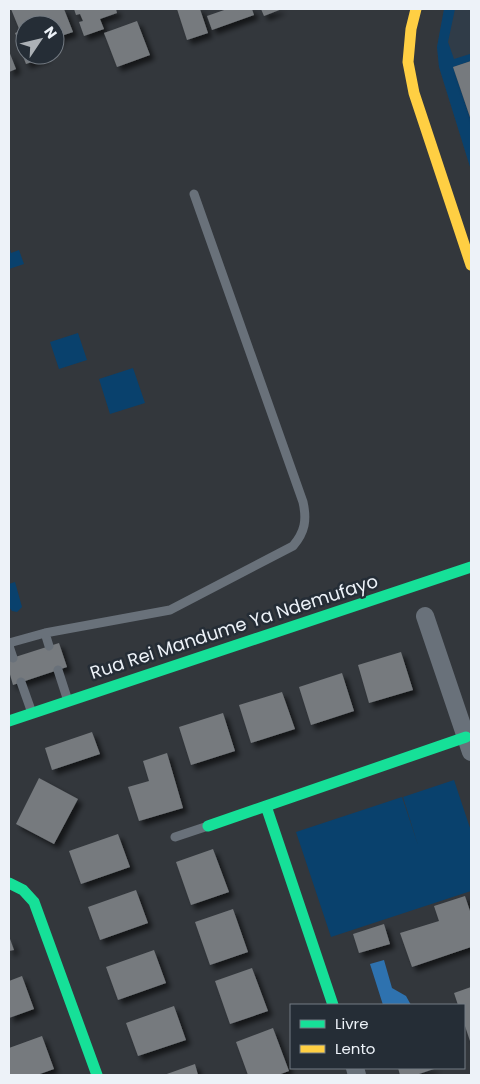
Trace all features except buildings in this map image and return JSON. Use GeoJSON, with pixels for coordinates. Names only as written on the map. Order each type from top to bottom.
{"type":"FeatureCollection","features":[{"type":"Feature","properties":{"kind":"street"},"geometry":{"type":"LineString","coordinates":[[416,9],[411,29],[408,62],[414,93],[471,265]]}},
{"type":"Feature","properties":{"kind":"street","name":"Rua Rei Mandume Ya Ndemufayo"},"geometry":{"type":"LineString","coordinates":[[9,721],[471,567]]}},
{"type":"Feature","properties":{"kind":"street"},"geometry":{"type":"LineString","coordinates":[[208,826],[266,806],[469,744],[425,616]]}},
{"type":"Feature","properties":{"kind":"street"},"geometry":{"type":"LineString","coordinates":[[266,806],[334,1004]]}},
{"type":"Feature","properties":{"kind":"street"},"geometry":{"type":"LineString","coordinates":[[9,883],[23,890],[34,902],[97,1075]]}},
{"type":"Feature","properties":{"kind":"lane"},"geometry":{"type":"LineString","coordinates":[[13,658],[9,644],[45,633],[170,610],[293,546],[301,536],[306,517],[303,502],[194,194]]}},
{"type":"Feature","properties":{"kind":"lane"},"geometry":{"type":"LineString","coordinates":[[45,633],[49,646]]}},
{"type":"Feature","properties":{"kind":"lane"},"geometry":{"type":"LineString","coordinates":[[58,670],[68,701]]}},
{"type":"Feature","properties":{"kind":"lane"},"geometry":{"type":"LineString","coordinates":[[21,682],[32,713]]}},
{"type":"Feature","properties":{"kind":"lane"},"geometry":{"type":"LineString","coordinates":[[174,837],[208,826]]}},
{"type":"Feature","properties":{"kind":"shaded area"},"geometry":{"type":"Polygon","coordinates":[[[444,9],[471,9],[471,170],[439,67],[437,47],[444,9]]]}},
{"type":"Feature","properties":{"kind":"shaded area"},"geometry":{"type":"Polygon","coordinates":[[[444,9],[455,9],[448,42],[454,59],[470,54],[471,61],[453,67],[471,121],[471,170],[439,67],[437,47],[444,9]]]}},
{"type":"Feature","properties":{"kind":"shaded area"},"geometry":{"type":"Polygon","coordinates":[[[9,246],[11,253],[19,250],[24,264],[9,269],[9,246]]]}},
{"type":"Feature","properties":{"kind":"shaded area"},"geometry":{"type":"Polygon","coordinates":[[[78,333],[87,360],[59,369],[50,342],[78,333]]]}},
{"type":"Feature","properties":{"kind":"shaded area"},"geometry":{"type":"Polygon","coordinates":[[[133,368],[145,403],[110,414],[99,379],[133,368]]]}},
{"type":"Feature","properties":{"kind":"shaded area"},"geometry":{"type":"Polygon","coordinates":[[[15,582],[22,607],[17,612],[12,611],[9,607],[9,584],[15,582]]]}},
{"type":"Feature","properties":{"kind":"shaded area"},"geometry":{"type":"Polygon","coordinates":[[[454,780],[471,831],[471,891],[331,937],[296,832],[402,797],[418,845],[403,797],[454,780]]]}},
{"type":"Feature","properties":{"kind":"shaded area"},"geometry":{"type":"Polygon","coordinates":[[[384,960],[392,988],[406,996],[410,1004],[383,1004],[370,964],[384,960]]]}},
{"type":"Feature","properties":{"kind":"traffic: fast"},"geometry":{"type":"LineString","coordinates":[[9,721],[471,567]]}},
{"type":"Feature","properties":{"kind":"traffic: fast"},"geometry":{"type":"LineString","coordinates":[[208,826],[466,737]]}},
{"type":"Feature","properties":{"kind":"traffic: fast"},"geometry":{"type":"LineString","coordinates":[[266,806],[333,1004]]}},
{"type":"Feature","properties":{"kind":"traffic: fast"},"geometry":{"type":"LineString","coordinates":[[9,883],[23,890],[34,902],[97,1075]]}},
{"type":"Feature","properties":{"kind":"traffic: slow"},"geometry":{"type":"LineString","coordinates":[[416,9],[411,29],[408,62],[414,93],[471,265]]}}]}
